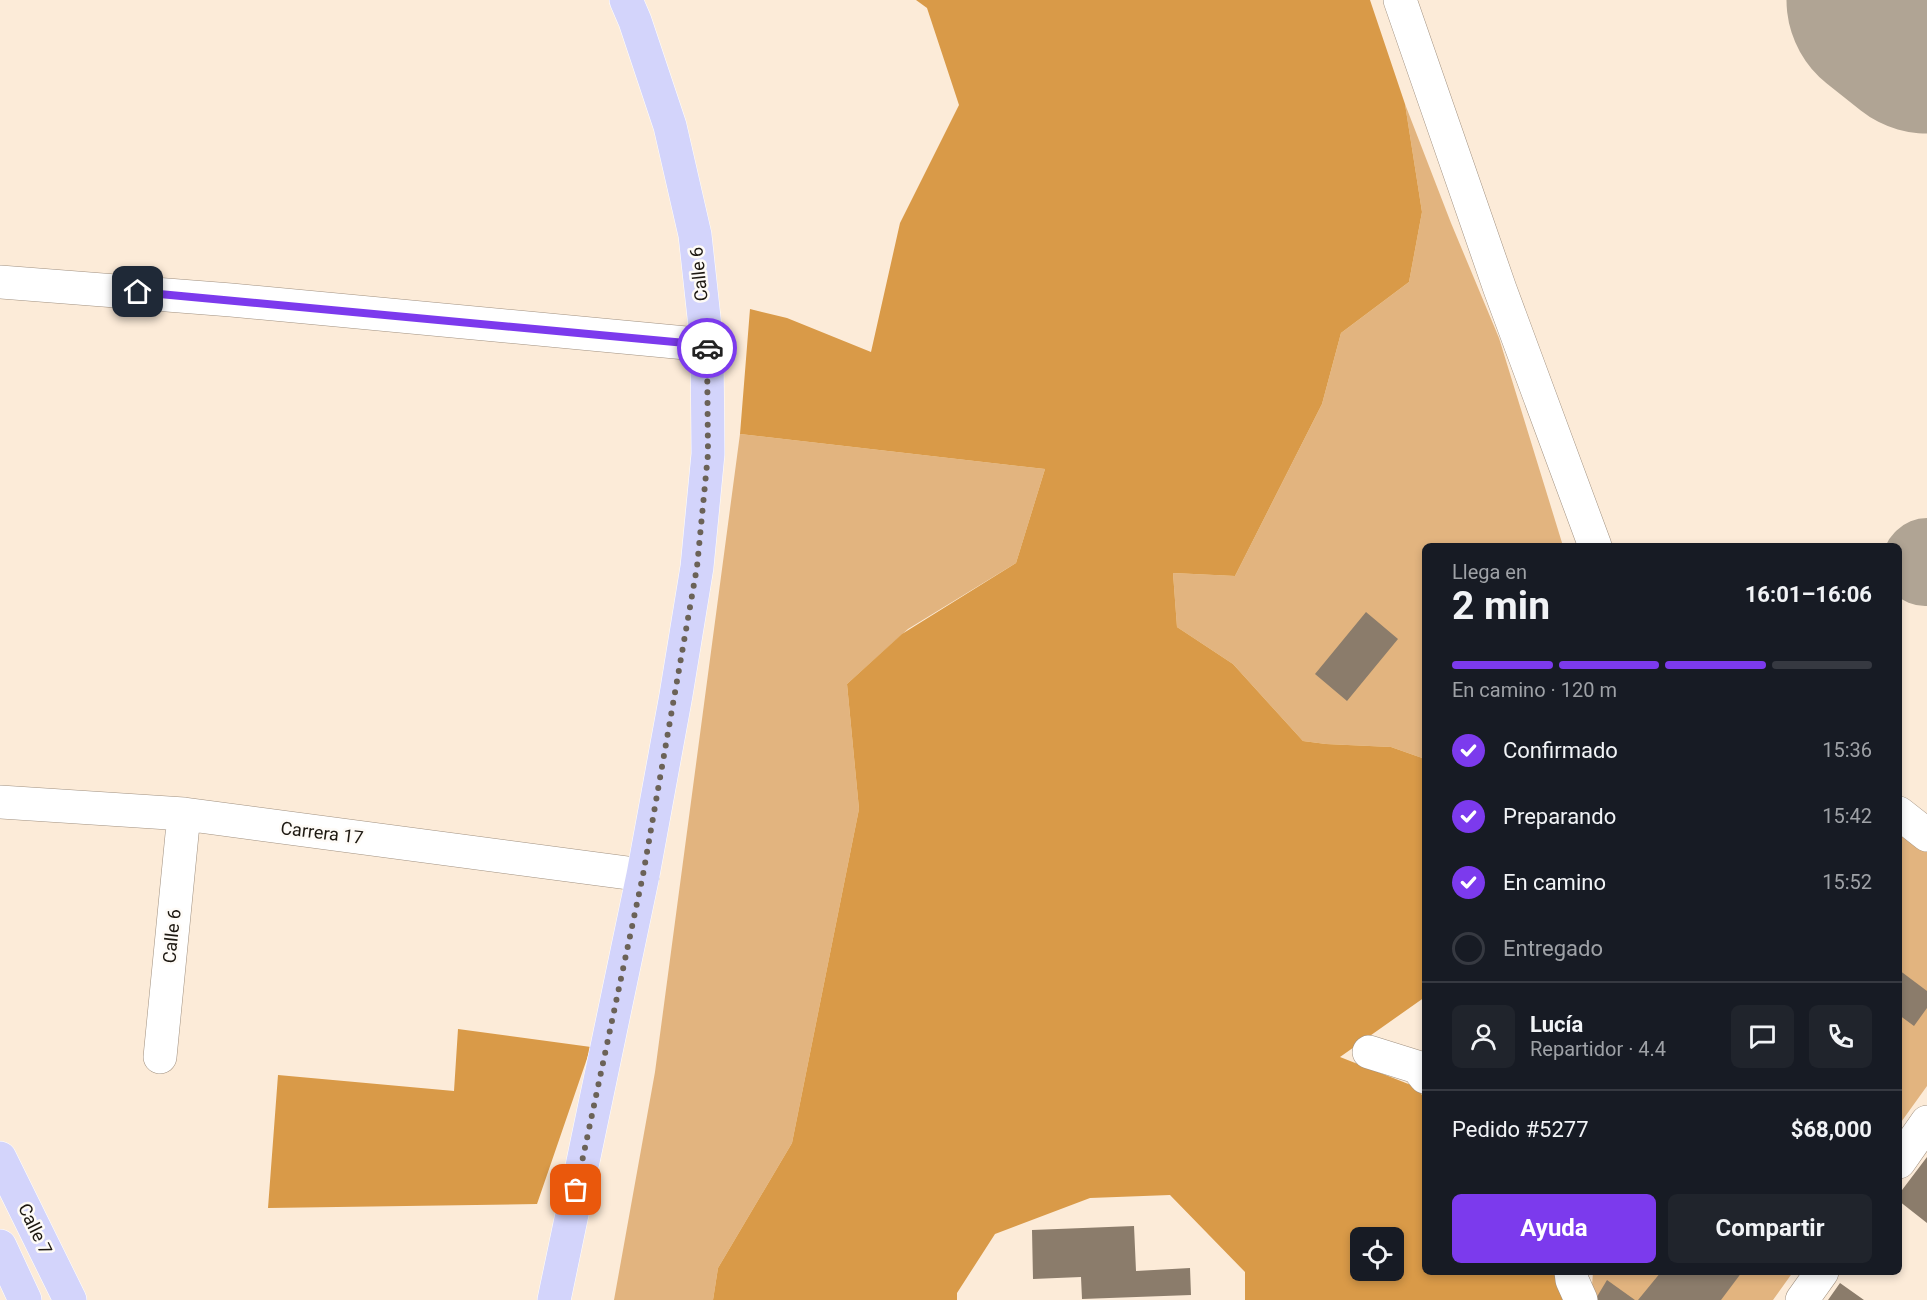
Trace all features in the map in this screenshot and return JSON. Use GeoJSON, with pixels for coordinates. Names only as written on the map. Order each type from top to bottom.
{"type":"FeatureCollection","features":[{"type":"Feature","properties":{"kind":"main road","name":"Calle 6"},"geometry":{"type":"LineString","coordinates":[[554,1300],[643,875],[697,567],[708,454],[707,345],[695,235],[670,126],[626,0]]}},
{"type":"Feature","properties":{"kind":"main road","name":"Calle 7"},"geometry":{"type":"LineString","coordinates":[[0,1158],[70,1300]]}},
{"type":"Feature","properties":{"kind":"main road"},"geometry":{"type":"LineString","coordinates":[[0,1246],[25,1300]]}},
{"type":"Feature","properties":{"kind":"street"},"geometry":{"type":"LineString","coordinates":[[1400,0],[1500,289],[1594,543]]}},
{"type":"Feature","properties":{"kind":"street"},"geometry":{"type":"LineString","coordinates":[[0,282],[231,300],[707,345]]}},
{"type":"Feature","properties":{"kind":"street","name":"Carrera 17"},"geometry":{"type":"LineString","coordinates":[[0,802],[184,814],[643,875]]}},
{"type":"Feature","properties":{"kind":"street","name":"Calle 6"},"geometry":{"type":"LineString","coordinates":[[160,1057],[184,814]]}},
{"type":"Feature","properties":{"kind":"street"},"geometry":{"type":"LineString","coordinates":[[1902,815],[1927,834]]}},
{"type":"Feature","properties":{"kind":"street"},"geometry":{"type":"LineString","coordinates":[[1369,1052],[1417,1066],[1422,1073]]}},
{"type":"Feature","properties":{"kind":"street"},"geometry":{"type":"LineString","coordinates":[[1902,1158],[1927,1122]]}},
{"type":"Feature","properties":{"kind":"street"},"geometry":{"type":"LineString","coordinates":[[1571,1275],[1581,1300]]}},
{"type":"Feature","properties":{"kind":"street"},"geometry":{"type":"LineString","coordinates":[[1802,1300],[1820,1275]]}},
{"type":"Feature","properties":{"kind":"shaded area"},"geometry":{"type":"Polygon","coordinates":[[[916,0],[1370,0],[1405,104],[1422,212],[1409,282],[1341,333],[1322,404],[1235,576],[1173,573],[1177,627],[1233,664],[1303,741],[1391,747],[1422,758],[1422,999],[1340,1057],[1416,1087],[1422,1095],[1422,1275],[1555,1275],[1565,1300],[1245,1300],[1245,1272],[1170,1195],[1090,1198],[995,1234],[957,1293],[957,1300],[713,1300],[718,1268],[792,1143],[859,809],[847,684],[902,634],[1016,563],[1045,469],[740,434],[750,309],[787,318],[871,352],[900,223],[959,105],[927,8],[916,0]]]}},
{"type":"Feature","properties":{"kind":"shaded area"},"geometry":{"type":"Polygon","coordinates":[[[1405,104],[1499,338],[1562,543],[1422,543],[1422,758],[1391,747],[1303,741],[1233,664],[1177,627],[1173,573],[1235,576],[1322,404],[1341,333],[1409,282],[1422,212],[1405,104]]]}},
{"type":"Feature","properties":{"kind":"shaded area"},"geometry":{"type":"Polygon","coordinates":[[[740,434],[1045,469],[1016,563],[908,629],[847,684],[859,809],[792,1143],[718,1268],[713,1300],[614,1300],[655,1072],[740,434]]]}},
{"type":"Feature","properties":{"kind":"shaded area"},"geometry":{"type":"Polygon","coordinates":[[[1902,829],[1927,848],[1927,1086],[1902,1121],[1902,829]]]}},
{"type":"Feature","properties":{"kind":"shaded area"},"geometry":{"type":"Polygon","coordinates":[[[458,1029],[591,1047],[537,1204],[268,1208],[278,1075],[454,1091],[458,1029]]]}},
{"type":"Feature","properties":{"kind":"shaded area"},"geometry":{"type":"Polygon","coordinates":[[[1593,1275],[1791,1275],[1773,1300],[1591,1300],[1593,1275]]]}},
{"type":"Feature","properties":{"kind":"building"},"geometry":{"type":"Polygon","coordinates":[[[1366,612],[1398,639],[1347,701],[1315,674],[1366,612]]]}},
{"type":"Feature","properties":{"kind":"building"},"geometry":{"type":"Polygon","coordinates":[[[1902,972],[1927,991],[1927,1008],[1914,1026],[1902,1017],[1902,972]]]}},
{"type":"Feature","properties":{"kind":"building"},"geometry":{"type":"Polygon","coordinates":[[[1927,1157],[1927,1223],[1902,1203],[1902,1190],[1927,1157]]]}},
{"type":"Feature","properties":{"kind":"building"},"geometry":{"type":"Polygon","coordinates":[[[1134,1226],[1136,1271],[1190,1268],[1191,1295],[1082,1299],[1081,1277],[1033,1279],[1032,1230],[1134,1226]]]}},
{"type":"Feature","properties":{"kind":"building"},"geometry":{"type":"Polygon","coordinates":[[[1659,1275],[1740,1275],[1721,1300],[1638,1300],[1659,1275]]]}},
{"type":"Feature","properties":{"kind":"building"},"geometry":{"type":"Polygon","coordinates":[[[1607,1280],[1635,1300],[1595,1300],[1607,1280]]]}},
{"type":"Feature","properties":{"kind":"building"},"geometry":{"type":"Polygon","coordinates":[[[1840,1283],[1864,1300],[1828,1300],[1840,1283]]]}},
{"type":"Feature","properties":{"kind":"runway"},"geometry":{"type":"LineString","coordinates":[[1893,0],[1927,27]]}},
{"type":"Feature","properties":{"kind":"way so far"},"geometry":{"type":"LineString","coordinates":[[576,1190],[643,875],[697,567],[708,454],[707,348]]}},
{"type":"Feature","properties":{"kind":"route"},"geometry":{"type":"LineString","coordinates":[[138,292],[707,345],[707,348]]}}]}
